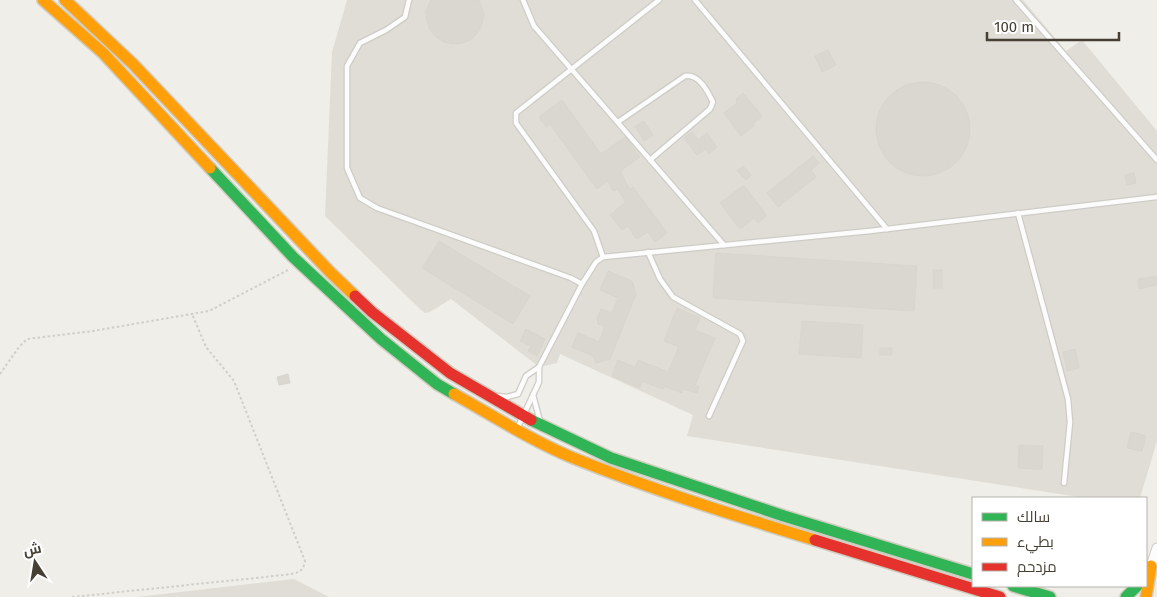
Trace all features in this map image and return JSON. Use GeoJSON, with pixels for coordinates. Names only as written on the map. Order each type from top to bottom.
{"type":"FeatureCollection","features":[{"type":"Feature","properties":{"kind":"main road"},"geometry":{"type":"LineString","coordinates":[[44,0],[104,53],[300,263],[381,339],[437,384],[517,430],[586,462],[750,520],[1000,597]]}},
{"type":"Feature","properties":{"kind":"main road"},"geometry":{"type":"LineString","coordinates":[[65,0],[133,64],[330,272],[372,312],[443,367],[481,392],[522,416],[611,458],[972,574]]}},
{"type":"Feature","properties":{"kind":"main road"},"geometry":{"type":"LineString","coordinates":[[750,520],[756,506]]}},
{"type":"Feature","properties":{"kind":"main road"},"geometry":{"type":"LineString","coordinates":[[1016,587],[1050,597]]}},
{"type":"Feature","properties":{"kind":"main road"},"geometry":{"type":"LineString","coordinates":[[1126,597],[1143,592]]}},
{"type":"Feature","properties":{"kind":"street"},"geometry":{"type":"LineString","coordinates":[[1148,570],[1157,548]]}},
{"type":"Feature","properties":{"kind":"lane"},"geometry":{"type":"LineString","coordinates":[[409,0],[405,17],[386,30],[360,43],[347,66],[347,168],[360,198],[377,208],[571,278],[582,284]]}},
{"type":"Feature","properties":{"kind":"lane"},"geometry":{"type":"LineString","coordinates":[[523,0],[534,26],[724,245]]}},
{"type":"Feature","properties":{"kind":"lane"},"geometry":{"type":"LineString","coordinates":[[603,257],[594,231],[514,118],[516,113],[571,68],[659,0]]}},
{"type":"Feature","properties":{"kind":"lane"},"geometry":{"type":"LineString","coordinates":[[694,0],[887,229]]}},
{"type":"Feature","properties":{"kind":"lane"},"geometry":{"type":"LineString","coordinates":[[1016,0],[1157,160]]}},
{"type":"Feature","properties":{"kind":"lane"},"geometry":{"type":"LineString","coordinates":[[618,122],[684,76],[692,75],[698,78],[713,102],[710,109],[650,160]]}},
{"type":"Feature","properties":{"kind":"lane"},"geometry":{"type":"LineString","coordinates":[[517,430],[539,382],[539,368],[582,284],[596,262],[603,257],[887,229],[1157,197]]}},
{"type":"Feature","properties":{"kind":"lane"},"geometry":{"type":"LineString","coordinates":[[1018,213],[1068,399],[1070,422],[1064,483]]}},
{"type":"Feature","properties":{"kind":"lane"},"geometry":{"type":"LineString","coordinates":[[648,252],[660,279],[673,297],[740,334],[743,341],[709,416]]}},
{"type":"Feature","properties":{"kind":"lane"},"geometry":{"type":"LineString","coordinates":[[503,422],[526,376],[539,368]]}},
{"type":"Feature","properties":{"kind":"lane"},"geometry":{"type":"LineString","coordinates":[[481,392],[507,397],[518,394]]}},
{"type":"Feature","properties":{"kind":"lane"},"geometry":{"type":"LineString","coordinates":[[533,395],[541,424]]}},
{"type":"Feature","properties":{"kind":"path"},"geometry":{"type":"LineString","coordinates":[[0,374],[27,339],[93,331],[209,311],[300,263]]}},
{"type":"Feature","properties":{"kind":"path"},"geometry":{"type":"LineString","coordinates":[[72,597],[284,575],[300,572],[304,568],[305,562],[234,381],[206,347],[192,314]]}},
{"type":"Feature","properties":{"kind":"shaded area"},"geometry":{"type":"Polygon","coordinates":[[[347,0],[1023,0],[1066,51],[1082,40],[1157,131],[1157,441],[1140,497],[1079,497],[687,436],[693,415],[560,354],[557,363],[539,367],[451,299],[425,313],[325,216],[332,52],[347,0]]]}},
{"type":"Feature","properties":{"kind":"shaded area"},"geometry":{"type":"Polygon","coordinates":[[[294,579],[329,597],[137,597],[294,579]]]}},
{"type":"Feature","properties":{"kind":"building"},"geometry":{"type":"Polygon","coordinates":[[[431,0],[479,0],[484,14],[478,32],[472,39],[463,43],[453,44],[444,42],[436,37],[430,30],[427,21],[426,11],[431,0]]]}},
{"type":"Feature","properties":{"kind":"building"},"geometry":{"type":"Polygon","coordinates":[[[828,50],[836,65],[822,72],[815,56],[828,50]]]}},
{"type":"Feature","properties":{"kind":"building"},"geometry":{"type":"Polygon","coordinates":[[[914,82],[932,82],[957,95],[967,111],[970,129],[967,147],[957,163],[932,176],[914,176],[889,163],[876,138],[876,120],[889,95],[914,82]]]}},
{"type":"Feature","properties":{"kind":"building"},"geometry":{"type":"Polygon","coordinates":[[[743,93],[762,116],[753,124],[754,126],[741,136],[724,113],[737,103],[736,99],[743,93]]]}},
{"type":"Feature","properties":{"kind":"building"},"geometry":{"type":"Polygon","coordinates":[[[562,100],[601,154],[625,137],[640,157],[620,171],[630,190],[633,187],[667,233],[655,242],[648,232],[636,239],[628,226],[622,230],[610,215],[626,202],[617,189],[613,191],[608,181],[597,189],[550,124],[546,127],[539,117],[562,100]]]}},
{"type":"Feature","properties":{"kind":"building"},"geometry":{"type":"Polygon","coordinates":[[[644,121],[653,135],[644,141],[635,127],[644,121]]]}},
{"type":"Feature","properties":{"kind":"building"},"geometry":{"type":"Polygon","coordinates":[[[692,132],[698,140],[707,133],[717,147],[709,154],[705,149],[697,155],[684,138],[692,132]]]}},
{"type":"Feature","properties":{"kind":"building"},"geometry":{"type":"Polygon","coordinates":[[[813,156],[819,163],[811,170],[816,177],[778,207],[767,193],[813,156]]]}},
{"type":"Feature","properties":{"kind":"building"},"geometry":{"type":"Polygon","coordinates":[[[743,166],[751,175],[746,180],[737,171],[743,166]]]}},
{"type":"Feature","properties":{"kind":"building"},"geometry":{"type":"Polygon","coordinates":[[[1134,173],[1136,183],[1127,185],[1125,175],[1134,173]]]}},
{"type":"Feature","properties":{"kind":"building"},"geometry":{"type":"Polygon","coordinates":[[[744,185],[767,216],[758,223],[754,218],[740,229],[720,203],[744,185]]]}},
{"type":"Feature","properties":{"kind":"building"},"geometry":{"type":"Polygon","coordinates":[[[439,241],[530,296],[513,324],[422,268],[439,241]]]}},
{"type":"Feature","properties":{"kind":"building"},"geometry":{"type":"Polygon","coordinates":[[[716,253],[917,266],[914,311],[713,298],[716,253]]]}},
{"type":"Feature","properties":{"kind":"building"},"geometry":{"type":"Polygon","coordinates":[[[933,270],[942,270],[942,288],[933,288],[933,270]]]}},
{"type":"Feature","properties":{"kind":"building"},"geometry":{"type":"Polygon","coordinates":[[[608,271],[632,281],[636,294],[610,359],[596,363],[593,356],[572,347],[578,333],[599,342],[605,326],[598,324],[597,319],[601,309],[612,313],[618,298],[600,290],[608,271]]]}},
{"type":"Feature","properties":{"kind":"building"},"geometry":{"type":"Polygon","coordinates":[[[1157,276],[1157,285],[1139,289],[1138,279],[1157,276]]]}},
{"type":"Feature","properties":{"kind":"building"},"geometry":{"type":"Polygon","coordinates":[[[677,308],[700,318],[695,330],[715,338],[695,385],[699,387],[697,393],[683,389],[682,393],[664,386],[663,389],[642,381],[640,388],[612,376],[618,360],[635,367],[638,360],[668,372],[679,347],[664,341],[677,308]]]}},
{"type":"Feature","properties":{"kind":"building"},"geometry":{"type":"Polygon","coordinates":[[[802,321],[863,325],[861,358],[799,354],[802,321]]]}},
{"type":"Feature","properties":{"kind":"building"},"geometry":{"type":"Polygon","coordinates":[[[526,329],[545,339],[537,356],[528,351],[531,346],[520,341],[526,329]]]}},
{"type":"Feature","properties":{"kind":"building"},"geometry":{"type":"Polygon","coordinates":[[[880,348],[892,348],[892,355],[880,355],[880,348]]]}},
{"type":"Feature","properties":{"kind":"building"},"geometry":{"type":"Polygon","coordinates":[[[1075,349],[1079,368],[1067,371],[1063,352],[1075,349]]]}},
{"type":"Feature","properties":{"kind":"building"},"geometry":{"type":"Polygon","coordinates":[[[288,374],[290,383],[279,385],[277,377],[288,374]]]}},
{"type":"Feature","properties":{"kind":"building"},"geometry":{"type":"Polygon","coordinates":[[[1131,432],[1146,436],[1142,451],[1127,448],[1131,432]]]}},
{"type":"Feature","properties":{"kind":"building"},"geometry":{"type":"Polygon","coordinates":[[[1019,445],[1043,446],[1042,469],[1018,468],[1019,445]]]}},
{"type":"Feature","properties":{"kind":"traffic: fast"},"geometry":{"type":"LineString","coordinates":[[210,168],[293,257],[381,339],[437,384],[454,394]]}},
{"type":"Feature","properties":{"kind":"traffic: fast"},"geometry":{"type":"LineString","coordinates":[[531,420],[611,458],[784,516],[972,574]]}},
{"type":"Feature","properties":{"kind":"traffic: fast"},"geometry":{"type":"LineString","coordinates":[[1016,587],[1050,597]]}},
{"type":"Feature","properties":{"kind":"traffic: fast"},"geometry":{"type":"LineString","coordinates":[[1126,597],[1136,587]]}},
{"type":"Feature","properties":{"kind":"traffic: slow"},"geometry":{"type":"LineString","coordinates":[[43,0],[103,53],[210,168]]}},
{"type":"Feature","properties":{"kind":"traffic: slow"},"geometry":{"type":"LineString","coordinates":[[65,0],[133,64],[355,296]]}},
{"type":"Feature","properties":{"kind":"traffic: slow"},"geometry":{"type":"LineString","coordinates":[[454,394],[526,435],[571,457],[661,491],[815,540]]}},
{"type":"Feature","properties":{"kind":"traffic: slow"},"geometry":{"type":"LineString","coordinates":[[1146,597],[1151,566]]}},
{"type":"Feature","properties":{"kind":"traffic: jam"},"geometry":{"type":"LineString","coordinates":[[355,296],[372,312],[450,373],[531,420]]}},
{"type":"Feature","properties":{"kind":"traffic: jam"},"geometry":{"type":"LineString","coordinates":[[815,540],[1000,597]]}}]}
